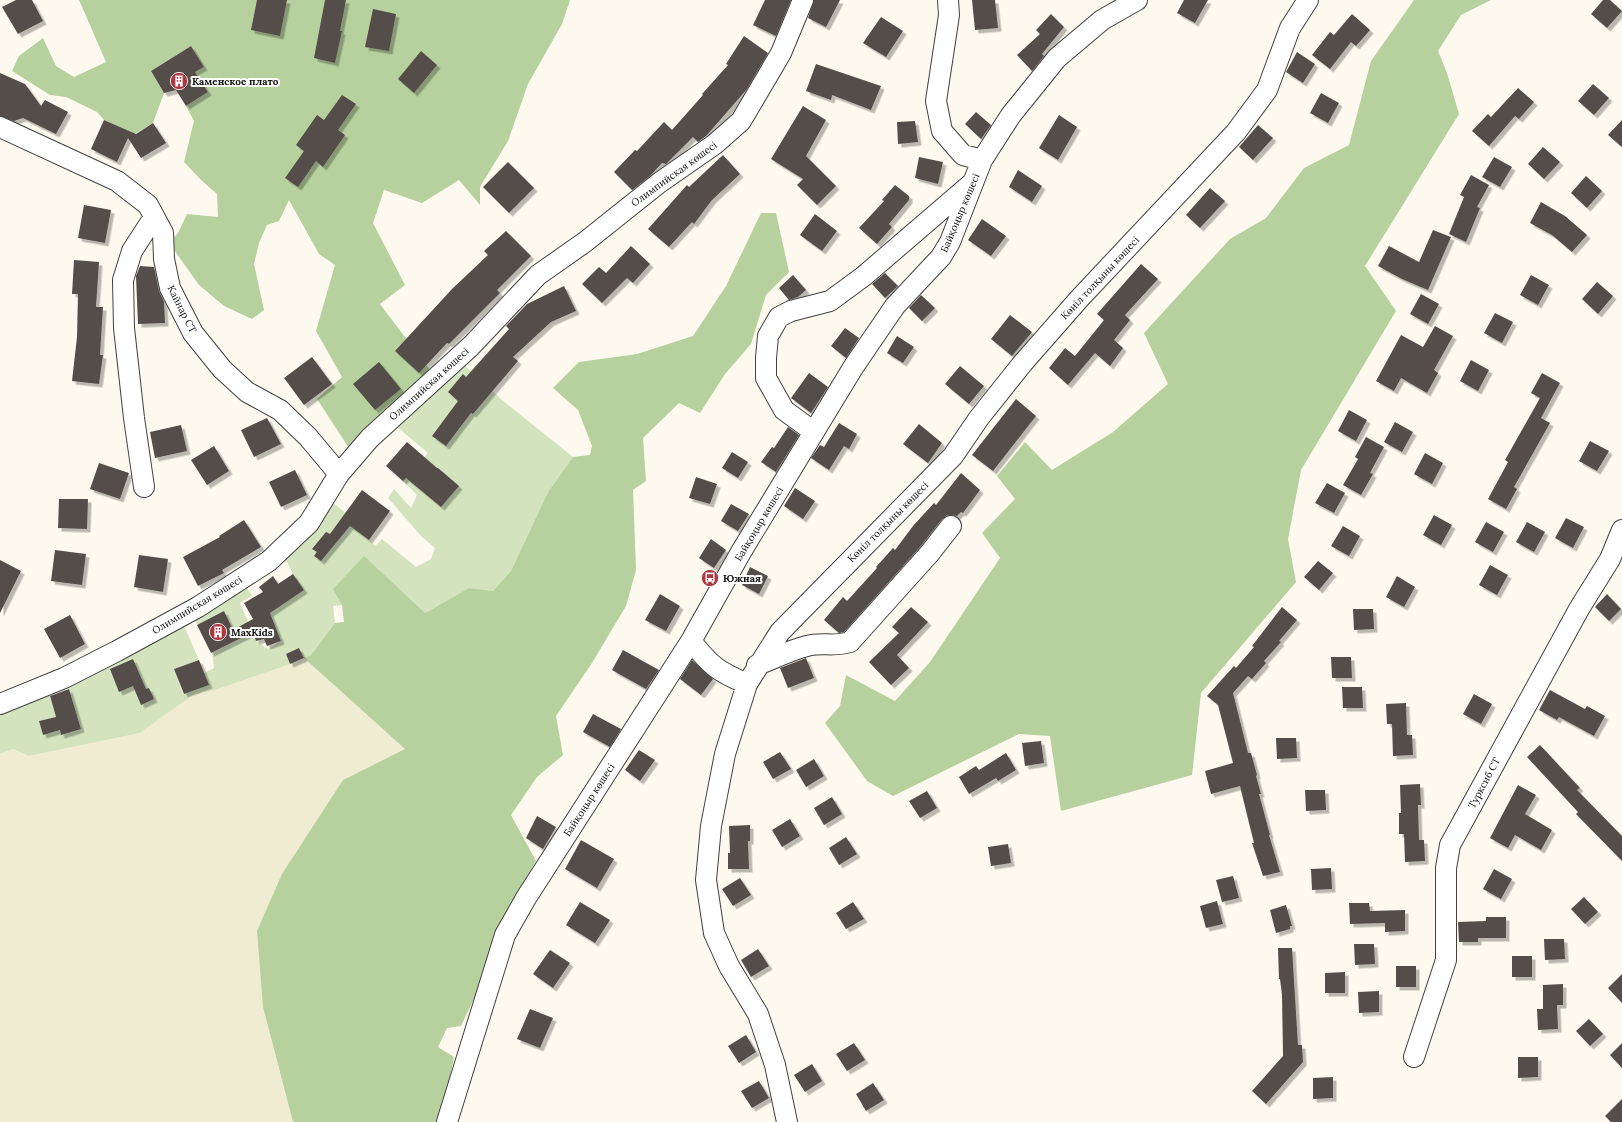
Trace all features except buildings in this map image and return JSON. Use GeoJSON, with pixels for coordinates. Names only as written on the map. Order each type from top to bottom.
{"type":"FeatureCollection","features":[{"type":"Feature","properties":{"kind":"street","name":"Олимпийская көшесі"},"geometry":{"type":"LineString","coordinates":[[0,704],[64,678],[117,651],[198,607],[269,561],[309,523],[339,474],[370,438],[471,346],[538,275],[585,242],[659,183],[715,144],[741,121],[781,53],[802,0]]}},
{"type":"Feature","properties":{"kind":"street"},"geometry":{"type":"LineString","coordinates":[[948,0],[949,15],[936,101],[942,131],[963,155],[982,160]]}},
{"type":"Feature","properties":{"kind":"street","name":"Байқоңыр көшесі"},"geometry":{"type":"LineString","coordinates":[[447,1122],[505,935],[530,892],[691,641],[741,552],[854,366],[895,306],[942,257],[950,242],[982,160],[1011,115],[1057,58],[1102,20],[1137,0]]}},
{"type":"Feature","properties":{"kind":"street","name":"Көніл толқыны көшесі"},"geometry":{"type":"LineString","coordinates":[[787,1122],[775,1065],[758,1014],[729,966],[714,933],[706,880],[711,826],[725,754],[747,684],[757,665],[780,632],[954,456],[979,418],[1037,346],[1079,299],[1236,132],[1267,90],[1290,28],[1308,0]]}},
{"type":"Feature","properties":{"kind":"street","name":"Кайнар СТ"},"geometry":{"type":"LineString","coordinates":[[0,126],[117,181],[148,205],[163,233],[164,259],[170,288],[193,333],[222,369],[247,392],[280,410],[308,437],[339,474]]}},
{"type":"Feature","properties":{"kind":"street"},"geometry":{"type":"LineString","coordinates":[[814,432],[784,410],[766,378],[768,336],[779,317],[791,311],[830,301],[864,276],[973,182]]}},
{"type":"Feature","properties":{"kind":"street"},"geometry":{"type":"LineString","coordinates":[[144,487],[134,418],[124,328],[123,280],[132,251],[154,217]]}},
{"type":"Feature","properties":{"kind":"street"},"geometry":{"type":"LineString","coordinates":[[757,665],[808,645],[833,643],[842,645],[850,642],[929,554],[951,526]]}},
{"type":"Feature","properties":{"kind":"street","name":"Турксиб СТ"},"geometry":{"type":"LineString","coordinates":[[1414,1057],[1446,960],[1446,868],[1450,845],[1580,609],[1610,560],[1622,530]]}},
{"type":"Feature","properties":{"kind":"street"},"geometry":{"type":"LineString","coordinates":[[691,641],[714,667],[747,684]]}},
{"type":"Feature","properties":{"kind":"shaded area"},"geometry":{"type":"Polygon","coordinates":[[[304,658],[405,749],[343,780],[263,1007],[293,1122],[0,1122],[0,754],[13,749],[29,756],[140,733],[193,695],[218,689],[304,658]]]}},
{"type":"Feature","properties":{"kind":"green space"},"geometry":{"type":"Polygon","coordinates":[[[79,0],[570,0],[562,24],[528,84],[508,141],[480,187],[480,205],[459,180],[422,203],[384,190],[373,223],[405,285],[380,304],[433,374],[351,451],[317,399],[342,377],[316,331],[335,265],[319,254],[289,200],[279,221],[267,225],[259,243],[254,264],[264,310],[252,319],[224,306],[199,285],[169,243],[178,233],[187,214],[218,217],[217,194],[184,162],[194,121],[186,106],[208,92],[195,72],[204,67],[191,46],[151,71],[164,93],[153,123],[128,138],[131,132],[104,120],[97,112],[66,97],[50,95],[12,71],[19,56],[43,38],[56,66],[74,77],[106,62],[79,0]]]}},
{"type":"Feature","properties":{"kind":"green space"},"geometry":{"type":"Polygon","coordinates":[[[1414,0],[1491,0],[1461,15],[1438,51],[1447,73],[1459,114],[1365,266],[1396,311],[1301,470],[1288,539],[1296,582],[1201,693],[1192,775],[1061,811],[1050,736],[1019,734],[893,796],[867,781],[825,723],[840,706],[846,675],[895,701],[930,662],[1000,558],[982,533],[1015,499],[997,476],[1025,442],[1052,470],[1113,432],[1168,384],[1144,333],[1230,239],[1266,218],[1304,168],[1349,145],[1371,61],[1414,0]]]}},
{"type":"Feature","properties":{"kind":"green space"},"geometry":{"type":"Polygon","coordinates":[[[761,213],[776,213],[789,272],[766,295],[751,344],[725,374],[700,413],[679,403],[643,438],[646,481],[633,490],[636,570],[626,606],[592,663],[556,716],[563,755],[537,777],[511,815],[536,861],[509,907],[494,957],[461,1026],[447,1028],[438,1047],[454,1057],[446,1096],[454,1122],[293,1122],[263,1007],[257,931],[282,874],[343,780],[405,749],[304,658],[311,655],[335,623],[344,622],[342,605],[333,589],[364,556],[425,613],[469,588],[493,591],[511,571],[548,492],[573,457],[590,455],[592,446],[578,410],[553,388],[579,362],[637,354],[693,336],[726,286],[761,213]]]}},
{"type":"Feature","properties":{"kind":"green space"},"geometry":{"type":"Polygon","coordinates":[[[464,365],[502,400],[573,457],[548,492],[511,571],[493,591],[469,588],[425,613],[342,605],[333,606],[335,623],[311,655],[304,658],[299,649],[286,654],[290,664],[218,689],[193,695],[140,733],[29,756],[13,749],[0,754],[0,709],[48,691],[56,717],[39,721],[43,735],[60,730],[61,734],[81,729],[68,685],[181,619],[199,660],[174,669],[183,694],[208,685],[204,673],[214,668],[212,653],[238,639],[224,612],[197,625],[194,616],[245,585],[252,596],[240,603],[256,641],[268,649],[281,641],[270,613],[303,590],[284,555],[332,502],[346,513],[375,546],[382,539],[416,567],[431,559],[435,548],[421,536],[388,498],[394,489],[411,508],[417,495],[403,481],[428,453],[397,427],[464,365]]]}},
{"type":"Feature","properties":{"kind":"place","name":"Каменское плато"},"geometry":{"type":"Point","coordinates":[179,81]}},
{"type":"Feature","properties":{"kind":"place","name":"Южная"},"geometry":{"type":"Point","coordinates":[710,578]}},
{"type":"Feature","properties":{"kind":"place","name":"MaxKids"},"geometry":{"type":"Point","coordinates":[218,632]}}]}
